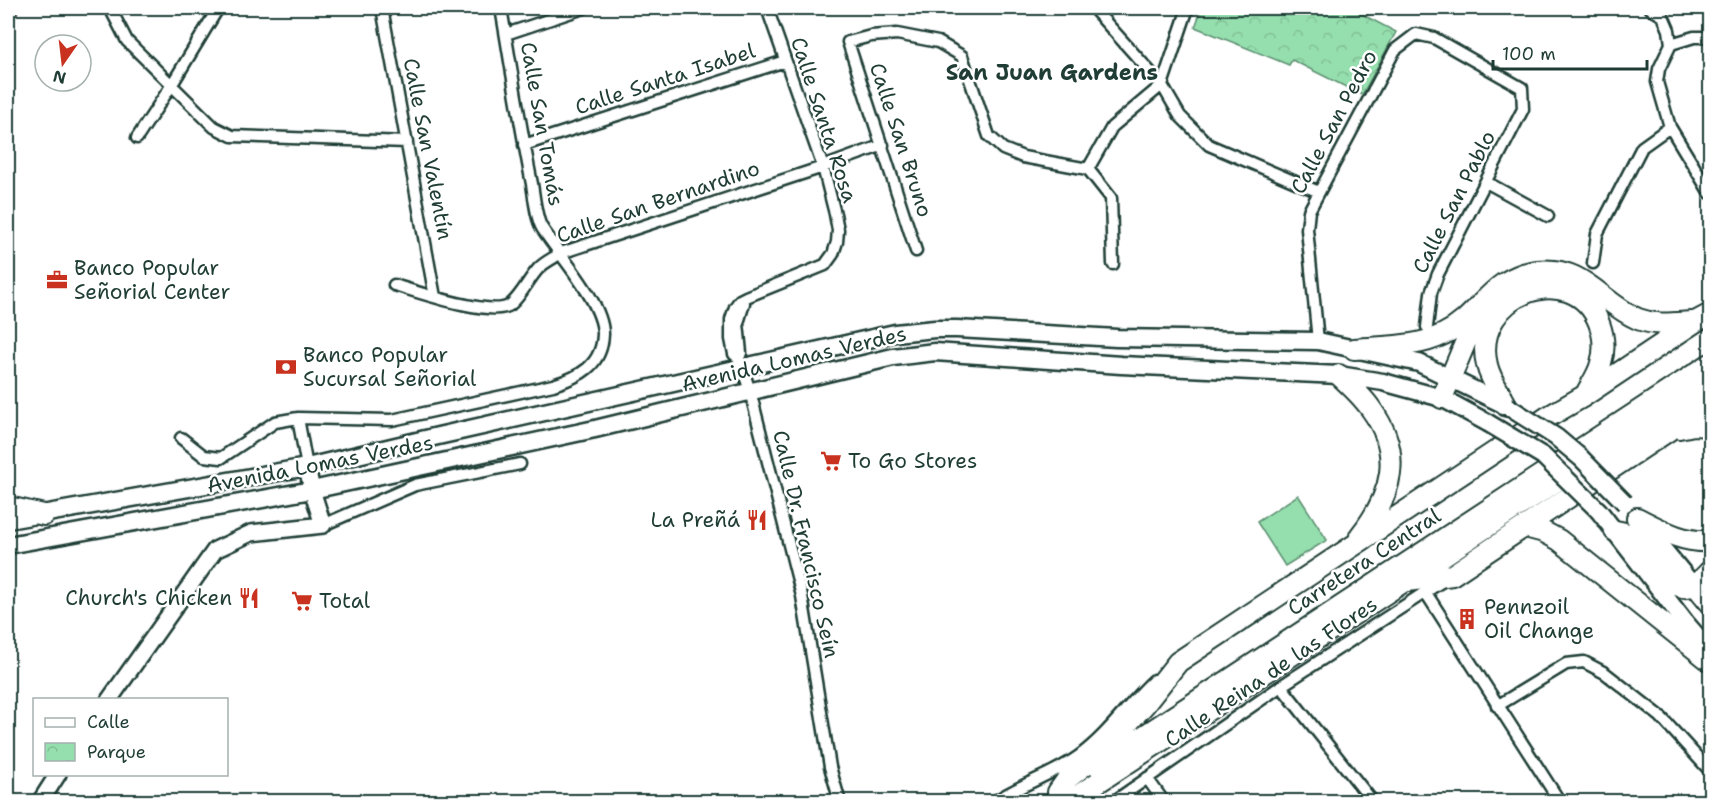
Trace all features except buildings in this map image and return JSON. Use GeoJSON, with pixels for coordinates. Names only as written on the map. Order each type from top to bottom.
{"type":"FeatureCollection","features":[{"type":"Feature","properties":{"kind":"highway"},"geometry":{"type":"LineString","coordinates":[[1354,349],[1426,342],[1445,334],[1468,316],[1499,286],[1517,276],[1539,271],[1558,271],[1575,276],[1636,318],[1663,325],[1703,318]]}},
{"type":"Feature","properties":{"kind":"highway"},"geometry":{"type":"LineString","coordinates":[[1507,406],[1486,364],[1487,335],[1494,318],[1509,301],[1537,289],[1551,288],[1570,293],[1589,306],[1598,320],[1604,341],[1602,360],[1584,396]]}},
{"type":"Feature","properties":{"kind":"highway"},"geometry":{"type":"LineString","coordinates":[[1442,398],[1481,302]]}},
{"type":"Feature","properties":{"kind":"highway"},"geometry":{"type":"LineString","coordinates":[[1057,798],[1068,778],[1107,745],[1178,662],[1546,418],[1584,396],[1703,318]]}},
{"type":"Feature","properties":{"kind":"highway","name":"Carretera Central"},"geometry":{"type":"LineString","coordinates":[[1057,798],[1710,364]]}},
{"type":"Feature","properties":{"kind":"highway"},"geometry":{"type":"LineString","coordinates":[[1339,375],[1372,410],[1384,430],[1390,457],[1388,485],[1381,506],[1353,546]]}},
{"type":"Feature","properties":{"kind":"highway","name":"Carretera Central"},"geometry":{"type":"LineString","coordinates":[[1057,798],[1402,582],[1710,380]]}},
{"type":"Feature","properties":{"kind":"highway"},"geometry":{"type":"LineString","coordinates":[[1402,582],[1452,575],[1710,403]]}},
{"type":"Feature","properties":{"kind":"highway"},"geometry":{"type":"LineString","coordinates":[[1671,430],[1694,424],[1710,426]]}},
{"type":"Feature","properties":{"kind":"highway"},"geometry":{"type":"LineString","coordinates":[[8,507],[44,515]]}},
{"type":"Feature","properties":{"kind":"highway"},"geometry":{"type":"LineString","coordinates":[[1637,518],[1682,539],[1710,541]]}},
{"type":"Feature","properties":{"kind":"highway"},"geometry":{"type":"LineString","coordinates":[[1525,527],[1544,532],[1559,540],[1710,662]]}},
{"type":"Feature","properties":{"kind":"highway"},"geometry":{"type":"LineString","coordinates":[[1615,531],[1627,533],[1669,580],[1679,586],[1694,585],[1710,571]]}},
{"type":"Feature","properties":{"kind":"main road","name":"Avenida Lomas Verdes"},"geometry":{"type":"LineString","coordinates":[[8,520],[307,467],[741,363],[895,333],[957,329],[1117,338],[1318,341],[1419,363],[1507,406],[1556,437],[1581,458],[1625,502],[1710,606]]}},
{"type":"Feature","properties":{"kind":"main road","name":"Avenida Lomas Verdes"},"geometry":{"type":"LineString","coordinates":[[8,545],[312,490],[595,429],[893,357],[935,352],[1121,365],[1339,375],[1383,382],[1442,398],[1543,456],[1599,511],[1710,651]]}},
{"type":"Feature","properties":{"kind":"street"},"geometry":{"type":"LineString","coordinates":[[8,10],[12,8]]}},
{"type":"Feature","properties":{"kind":"street"},"geometry":{"type":"LineString","coordinates":[[110,8],[127,41],[214,127],[232,136],[407,142]]}},
{"type":"Feature","properties":{"kind":"street"},"geometry":{"type":"LineString","coordinates":[[137,138],[220,8]]}},
{"type":"Feature","properties":{"kind":"street","name":"Calle San Valentín"},"geometry":{"type":"LineString","coordinates":[[382,8],[435,297]]}},
{"type":"Feature","properties":{"kind":"street","name":"Calle San Tomás"},"geometry":{"type":"LineString","coordinates":[[181,438],[204,456],[221,458],[275,422],[298,418],[392,420],[570,380],[586,371],[596,358],[603,333],[601,318],[561,253],[540,226],[501,8]]}},
{"type":"Feature","properties":{"kind":"street"},"geometry":{"type":"LineString","coordinates":[[506,34],[584,8]]}},
{"type":"Feature","properties":{"kind":"street","name":"Calle Santa Rosa"},"geometry":{"type":"LineString","coordinates":[[741,363],[734,354],[730,334],[730,319],[735,307],[746,297],[825,265],[833,254],[838,230],[823,167],[767,8]]}},
{"type":"Feature","properties":{"kind":"street"},"geometry":{"type":"LineString","coordinates":[[1092,8],[1162,86],[1180,116],[1209,145],[1319,192]]}},
{"type":"Feature","properties":{"kind":"street"},"geometry":{"type":"LineString","coordinates":[[1113,264],[1111,198],[1088,169],[1112,127],[1162,86],[1188,8]]}},
{"type":"Feature","properties":{"kind":"street"},"geometry":{"type":"LineString","coordinates":[[1650,8],[1663,16],[1669,30],[1671,44],[1659,69],[1657,82],[1670,127],[1710,193]]}},
{"type":"Feature","properties":{"kind":"street","name":"Calle San Bruno"},"geometry":{"type":"LineString","coordinates":[[916,251],[848,42],[871,36],[897,34],[938,42],[962,56],[989,136],[1003,149],[1023,157],[1088,169]]}},
{"type":"Feature","properties":{"kind":"street","name":"Calle San Pablo"},"geometry":{"type":"LineString","coordinates":[[1412,37],[1416,34],[1434,38],[1521,88],[1523,109],[1438,274],[1431,293],[1427,327]]}},
{"type":"Feature","properties":{"kind":"street","name":"Calle San Pedro"},"geometry":{"type":"LineString","coordinates":[[1318,341],[1307,229],[1309,211],[1395,50],[1412,37]]}},
{"type":"Feature","properties":{"kind":"street"},"geometry":{"type":"LineString","coordinates":[[1671,44],[1694,37],[1710,37]]}},
{"type":"Feature","properties":{"kind":"street","name":"Calle Santa Isabel"},"geometry":{"type":"LineString","coordinates":[[524,145],[785,61]]}},
{"type":"Feature","properties":{"kind":"street"},"geometry":{"type":"LineString","coordinates":[[1593,263],[1597,234],[1642,147],[1670,127]]}},
{"type":"Feature","properties":{"kind":"street","name":"Calle San Bernardino"},"geometry":{"type":"LineString","coordinates":[[394,285],[485,309],[508,307],[539,268],[561,253],[883,145]]}},
{"type":"Feature","properties":{"kind":"street"},"geometry":{"type":"LineString","coordinates":[[1486,183],[1548,216]]}},
{"type":"Feature","properties":{"kind":"street","name":"Calle Dr. Francisco Seín"},"geometry":{"type":"LineString","coordinates":[[741,363],[805,606],[830,767],[840,801]]}},
{"type":"Feature","properties":{"kind":"street"},"geometry":{"type":"LineString","coordinates":[[298,418],[312,490],[323,525]]}},
{"type":"Feature","properties":{"kind":"street"},"geometry":{"type":"LineString","coordinates":[[110,698],[215,550],[251,533],[323,525],[415,485],[520,464]]}},
{"type":"Feature","properties":{"kind":"street","name":"Calle Reina de las Flores"},"geometry":{"type":"LineString","coordinates":[[1113,801],[1281,686],[1452,575]]}},
{"type":"Feature","properties":{"kind":"street"},"geometry":{"type":"LineString","coordinates":[[1425,593],[1560,801]]}},
{"type":"Feature","properties":{"kind":"street"},"geometry":{"type":"LineString","coordinates":[[994,801],[1060,768],[1081,754],[1103,734],[1141,692],[1178,662]]}},
{"type":"Feature","properties":{"kind":"street"},"geometry":{"type":"LineString","coordinates":[[1497,706],[1566,664],[1584,662],[1605,673],[1660,716],[1710,771]]}},
{"type":"Feature","properties":{"kind":"street"},"geometry":{"type":"LineString","coordinates":[[1281,686],[1373,801]]}},
{"type":"Feature","properties":{"kind":"street"},"geometry":{"type":"LineString","coordinates":[[40,801],[57,776]]}},
{"type":"Feature","properties":{"kind":"street"},"geometry":{"type":"LineString","coordinates":[[1147,778],[1164,801]]}},
{"type":"Feature","properties":{"kind":"green space"},"geometry":{"type":"Polygon","coordinates":[[[1202,8],[1350,8],[1396,32],[1362,95],[1292,60],[1289,65],[1195,27],[1202,8]]]}},
{"type":"Feature","properties":{"kind":"green space"},"geometry":{"type":"Polygon","coordinates":[[[1298,495],[1327,540],[1285,566],[1257,522],[1298,495]]]}},
{"type":"Feature","properties":{"kind":"place","name":"Banco Popular Señorial Center"},"geometry":{"type":"Point","coordinates":[57,280]}},
{"type":"Feature","properties":{"kind":"place","name":"Banco Popular Sucursal Señorial"},"geometry":{"type":"Point","coordinates":[286,367]}},
{"type":"Feature","properties":{"kind":"place","name":"To Go Stores"},"geometry":{"type":"Point","coordinates":[831,461]}},
{"type":"Feature","properties":{"kind":"place","name":"La Preñá"},"geometry":{"type":"Point","coordinates":[757,520]}},
{"type":"Feature","properties":{"kind":"place","name":"Church's Chicken"},"geometry":{"type":"Point","coordinates":[249,598]}},
{"type":"Feature","properties":{"kind":"place","name":"Total"},"geometry":{"type":"Point","coordinates":[302,601]}},
{"type":"Feature","properties":{"kind":"place","name":"Pennzoil Oil Change"},"geometry":{"type":"Point","coordinates":[1467,619]}},
{"type":"Feature","properties":{"kind":"district","name":"San Juan Gardens"},"geometry":{"type":"Point","coordinates":[1052,72]}}]}
